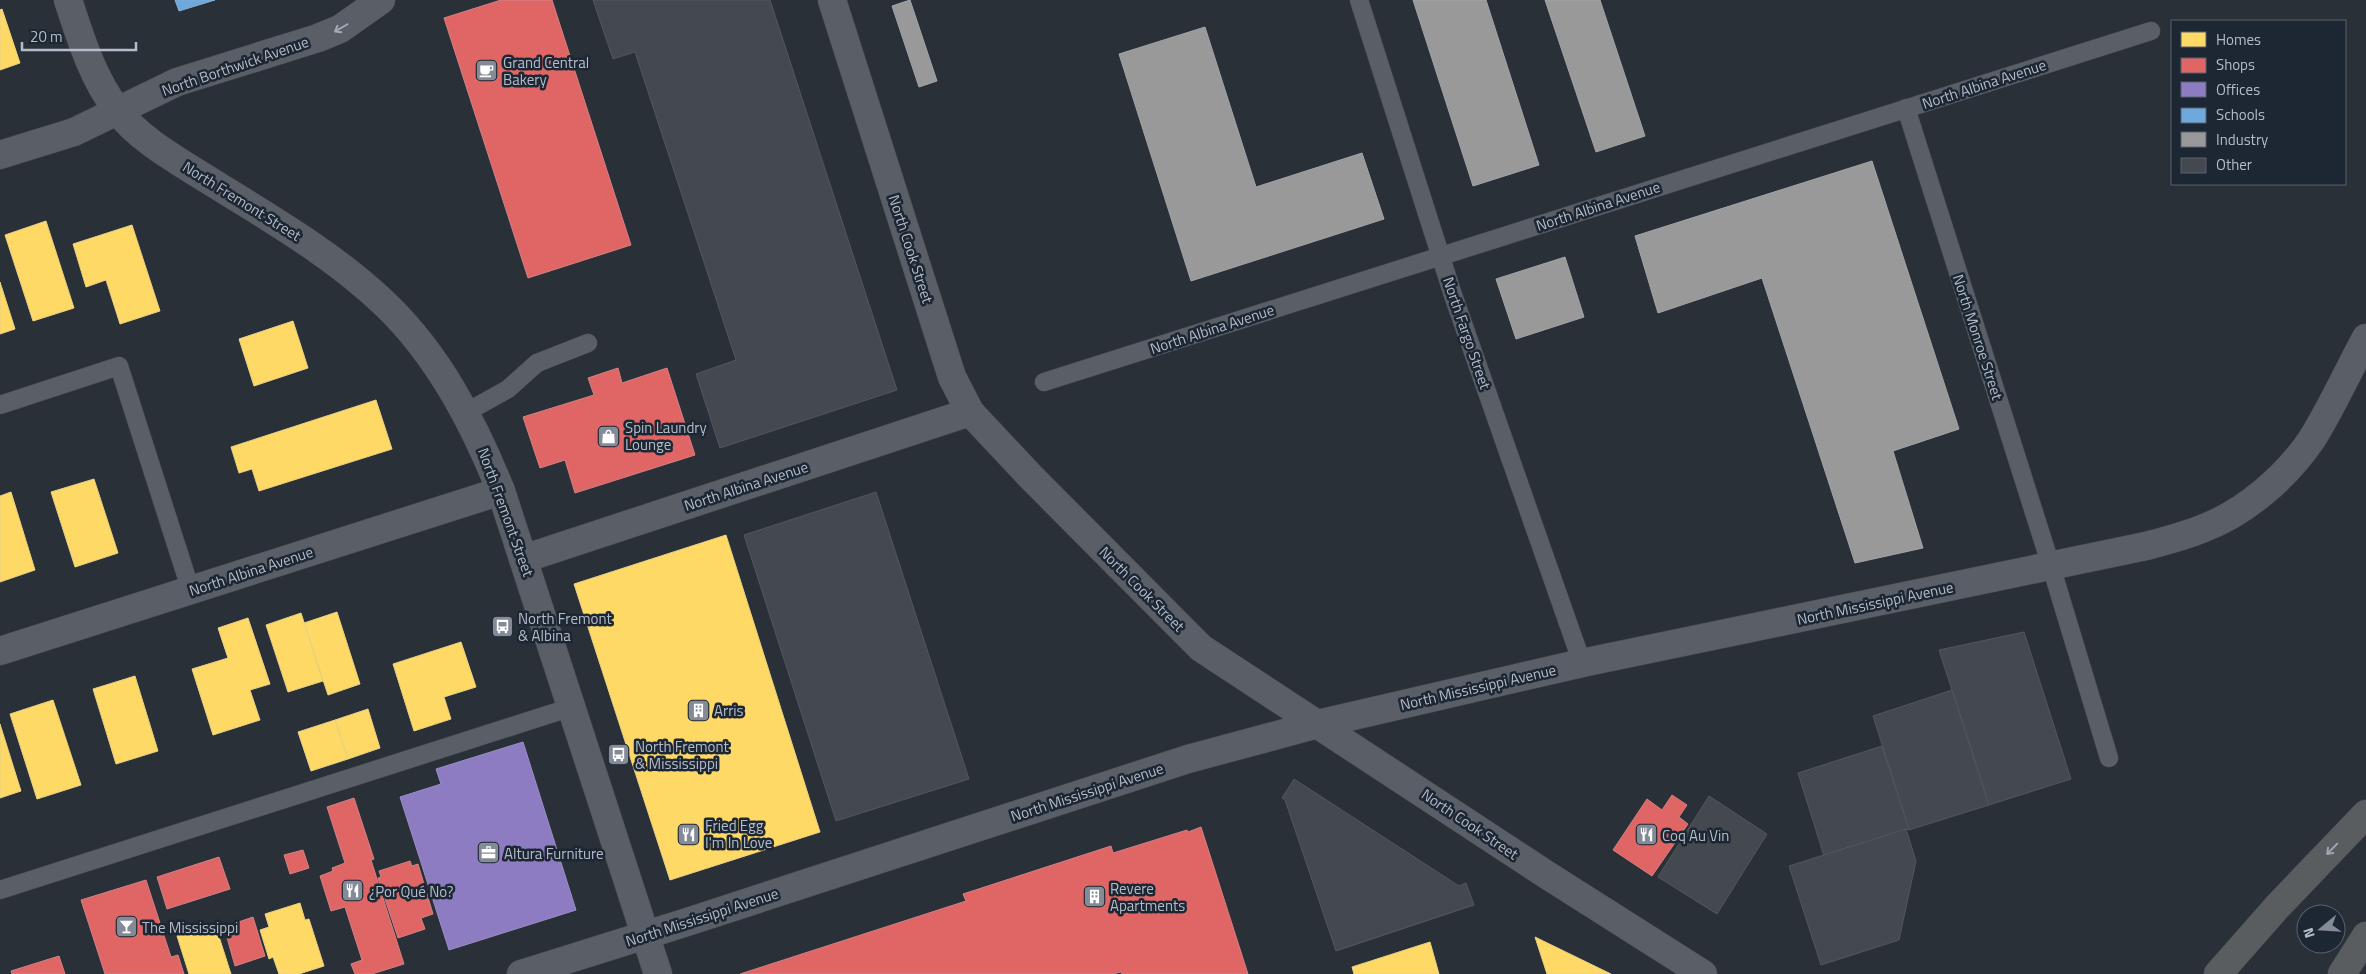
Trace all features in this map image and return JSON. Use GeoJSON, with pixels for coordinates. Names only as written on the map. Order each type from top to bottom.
{"type":"FeatureCollection","features":[{"type":"Feature","properties":{"kind":"highway"},"geometry":{"type":"LineString","coordinates":[[2218,974],[2277,906],[2366,814]]}},
{"type":"Feature","properties":{"kind":"highway"},"geometry":{"type":"LineString","coordinates":[[2342,974],[2366,936]]}},
{"type":"Feature","properties":{"kind":"street","name":"North Fremont Street"},"geometry":{"type":"LineString","coordinates":[[68,0],[95,76],[117,111],[161,150],[346,270],[386,305],[426,352],[465,413],[481,444],[501,491],[658,974]]}},
{"type":"Feature","properties":{"kind":"street","name":"North Borthwick Avenue"},"geometry":{"type":"LineString","coordinates":[[0,155],[74,132],[177,82],[333,32],[381,0]]}},
{"type":"Feature","properties":{"kind":"street","name":"North Cook Street"},"geometry":{"type":"LineString","coordinates":[[832,0],[952,377],[970,412],[1031,477],[1201,648],[1547,876],[1703,974]]}},
{"type":"Feature","properties":{"kind":"street","name":"North Mississippi Avenue"},"geometry":{"type":"LineString","coordinates":[[521,974],[1188,759],[1318,724],[1582,663],[2146,546],[2206,528],[2244,506],[2267,489],[2288,468],[2312,439],[2366,338]]}},
{"type":"Feature","properties":{"kind":"street","name":"North Albina Avenue"},"geometry":{"type":"LineString","coordinates":[[523,559],[970,412]]}},
{"type":"Feature","properties":{"kind":"street","name":"North Albina Avenue"},"geometry":{"type":"LineString","coordinates":[[0,651],[501,491]]}},
{"type":"Feature","properties":{"kind":"lane","name":"North Fargo Street"},"geometry":{"type":"LineString","coordinates":[[1359,0],[1441,256],[1582,663]]}},
{"type":"Feature","properties":{"kind":"lane","name":"North Albina Avenue"},"geometry":{"type":"LineString","coordinates":[[1044,382],[2151,30]]}},
{"type":"Feature","properties":{"kind":"lane","name":"North Monroe Street"},"geometry":{"type":"LineString","coordinates":[[1906,108],[2110,758]]}},
{"type":"Feature","properties":{"kind":"lane"},"geometry":{"type":"LineString","coordinates":[[465,413],[508,389],[537,363],[588,343]]}},
{"type":"Feature","properties":{"kind":"lane"},"geometry":{"type":"LineString","coordinates":[[0,405],[119,366],[191,591]]}},
{"type":"Feature","properties":{"kind":"lane"},"geometry":{"type":"LineString","coordinates":[[0,890],[572,707]]}},
{"type":"Feature","properties":{"kind":"building: Homes"},"geometry":{"type":"Polygon","coordinates":[[[2,9],[20,63],[0,70],[0,10],[2,9]]]}},
{"type":"Feature","properties":{"kind":"building: Homes"},"geometry":{"type":"Polygon","coordinates":[[[46,221],[74,308],[33,321],[5,235],[46,221]]]}},
{"type":"Feature","properties":{"kind":"building: Homes"},"geometry":{"type":"Polygon","coordinates":[[[132,225],[160,311],[120,324],[106,280],[86,287],[73,244],[132,225]]]}},
{"type":"Feature","properties":{"kind":"building: Homes"},"geometry":{"type":"Polygon","coordinates":[[[0,282],[15,329],[0,334],[0,282]]]}},
{"type":"Feature","properties":{"kind":"building: Homes"},"geometry":{"type":"Polygon","coordinates":[[[293,321],[308,368],[254,386],[239,339],[293,321]]]}},
{"type":"Feature","properties":{"kind":"building: Homes"},"geometry":{"type":"Polygon","coordinates":[[[376,400],[392,449],[259,491],[252,469],[239,473],[231,447],[376,400]]]}},
{"type":"Feature","properties":{"kind":"building: Homes"},"geometry":{"type":"Polygon","coordinates":[[[94,479],[118,553],[75,567],[51,492],[94,479]]]}},
{"type":"Feature","properties":{"kind":"building: Homes"},"geometry":{"type":"Polygon","coordinates":[[[11,492],[35,570],[0,582],[0,496],[11,492]]]}},
{"type":"Feature","properties":{"kind":"building: Homes","name":"Arris"},"geometry":{"type":"Polygon","coordinates":[[[726,535],[820,832],[670,880],[574,584],[726,535]]]}},
{"type":"Feature","properties":{"kind":"building: Homes"},"geometry":{"type":"Polygon","coordinates":[[[337,612],[360,684],[328,695],[304,623],[337,612]]]}},
{"type":"Feature","properties":{"kind":"building: Homes"},"geometry":{"type":"Polygon","coordinates":[[[301,613],[323,681],[288,692],[266,625],[301,613]]]}},
{"type":"Feature","properties":{"kind":"building: Homes"},"geometry":{"type":"Polygon","coordinates":[[[248,618],[270,684],[250,690],[260,720],[213,735],[192,669],[228,658],[218,628],[248,618]]]}},
{"type":"Feature","properties":{"kind":"building: Homes"},"geometry":{"type":"Polygon","coordinates":[[[461,642],[476,687],[444,697],[451,719],[414,731],[393,664],[461,642]]]}},
{"type":"Feature","properties":{"kind":"building: Homes"},"geometry":{"type":"Polygon","coordinates":[[[135,676],[158,751],[116,764],[93,689],[135,676]]]}},
{"type":"Feature","properties":{"kind":"building: Homes"},"geometry":{"type":"Polygon","coordinates":[[[53,700],[81,785],[37,799],[10,714],[53,700]]]}},
{"type":"Feature","properties":{"kind":"building: Homes"},"geometry":{"type":"Polygon","coordinates":[[[368,709],[380,748],[348,759],[335,720],[368,709]]]}},
{"type":"Feature","properties":{"kind":"building: Homes"},"geometry":{"type":"Polygon","coordinates":[[[335,720],[348,759],[311,771],[298,732],[335,720]]]}},
{"type":"Feature","properties":{"kind":"building: Homes"},"geometry":{"type":"Polygon","coordinates":[[[0,724],[21,791],[0,798],[0,724]]]}},
{"type":"Feature","properties":{"kind":"building: Homes"},"geometry":{"type":"Polygon","coordinates":[[[300,903],[305,920],[309,919],[324,966],[299,974],[279,974],[273,957],[269,959],[260,930],[269,927],[265,914],[300,903]]]}},
{"type":"Feature","properties":{"kind":"building: Homes"},"geometry":{"type":"Polygon","coordinates":[[[215,924],[231,974],[189,974],[177,936],[215,924]]]}},
{"type":"Feature","properties":{"kind":"building: Homes"},"geometry":{"type":"Polygon","coordinates":[[[1535,937],[1611,974],[1547,974],[1535,937]]]}},
{"type":"Feature","properties":{"kind":"building: Homes"},"geometry":{"type":"Polygon","coordinates":[[[1430,942],[1439,974],[1354,974],[1352,967],[1430,942]]]}},
{"type":"Feature","properties":{"kind":"building: Shops"},"geometry":{"type":"Polygon","coordinates":[[[501,0],[552,0],[631,245],[528,278],[444,18],[501,0]]]}},
{"type":"Feature","properties":{"kind":"building: Shops","name":"Spin Laundry Lounge"},"geometry":{"type":"Polygon","coordinates":[[[618,368],[622,383],[667,368],[695,455],[575,493],[565,460],[540,468],[523,417],[594,395],[588,378],[618,368]]]}},
{"type":"Feature","properties":{"kind":"building: Shops"},"geometry":{"type":"Polygon","coordinates":[[[1672,795],[1687,805],[1679,817],[1688,824],[1652,876],[1613,850],[1647,799],[1662,810],[1672,795]]]}},
{"type":"Feature","properties":{"kind":"building: Shops","name":"¿Por Qué No?"},"geometry":{"type":"Polygon","coordinates":[[[354,798],[374,859],[371,860],[404,964],[372,974],[355,974],[351,964],[362,960],[345,907],[331,911],[320,876],[333,871],[332,868],[345,863],[327,807],[354,798]]]}},
{"type":"Feature","properties":{"kind":"building: Shops","name":"Revere Apartments"},"geometry":{"type":"Polygon","coordinates":[[[1201,827],[1248,974],[1122,974],[1121,972],[1113,974],[740,974],[966,901],[963,894],[1111,846],[1113,853],[1201,827]]]}},
{"type":"Feature","properties":{"kind":"building: Shops"},"geometry":{"type":"Polygon","coordinates":[[[303,850],[309,868],[290,874],[284,855],[303,850]]]}},
{"type":"Feature","properties":{"kind":"building: Shops"},"geometry":{"type":"Polygon","coordinates":[[[219,857],[230,889],[167,909],[157,877],[219,857]]]}},
{"type":"Feature","properties":{"kind":"building: Shops"},"geometry":{"type":"Polygon","coordinates":[[[410,861],[412,866],[418,864],[433,914],[421,918],[425,929],[398,938],[378,878],[381,877],[379,871],[410,861]]]}},
{"type":"Feature","properties":{"kind":"building: Shops","name":"The Mississippi"},"geometry":{"type":"Polygon","coordinates":[[[146,880],[171,957],[178,955],[184,974],[105,974],[81,900],[146,880]]]}},
{"type":"Feature","properties":{"kind":"building: Shops"},"geometry":{"type":"Polygon","coordinates":[[[253,917],[265,956],[235,966],[224,927],[253,917]]]}},
{"type":"Feature","properties":{"kind":"building: Shops"},"geometry":{"type":"Polygon","coordinates":[[[59,956],[65,974],[12,974],[11,971],[59,956]]]}},
{"type":"Feature","properties":{"kind":"building: Offices","name":"Altura Furniture"},"geometry":{"type":"Polygon","coordinates":[[[523,742],[576,910],[449,950],[400,797],[441,784],[436,769],[523,742]]]}},
{"type":"Feature","properties":{"kind":"building: Schools"},"geometry":{"type":"Polygon","coordinates":[[[175,0],[215,0],[179,11],[175,0]]]}},
{"type":"Feature","properties":{"kind":"building: Industry"},"geometry":{"type":"Polygon","coordinates":[[[910,0],[937,81],[919,87],[892,6],[910,0]]]}},
{"type":"Feature","properties":{"kind":"building: Industry"},"geometry":{"type":"Polygon","coordinates":[[[1413,0],[1486,0],[1539,165],[1473,186],[1413,0]]]}},
{"type":"Feature","properties":{"kind":"building: Industry"},"geometry":{"type":"Polygon","coordinates":[[[1545,0],[1600,0],[1645,136],[1596,152],[1545,0]]]}},
{"type":"Feature","properties":{"kind":"building: Industry"},"geometry":{"type":"Polygon","coordinates":[[[1205,27],[1256,187],[1362,153],[1384,219],[1191,281],[1119,54],[1205,27]]]}},
{"type":"Feature","properties":{"kind":"building: Industry"},"geometry":{"type":"Polygon","coordinates":[[[1872,161],[1959,429],[1893,451],[1923,548],[1855,563],[1762,278],[1658,313],[1635,236],[1872,161]]]}},
{"type":"Feature","properties":{"kind":"building: Industry"},"geometry":{"type":"Polygon","coordinates":[[[1565,257],[1584,317],[1516,339],[1496,279],[1565,257]]]}},
{"type":"Feature","properties":{"kind":"building: Other"},"geometry":{"type":"Polygon","coordinates":[[[593,0],[770,0],[897,390],[720,448],[696,374],[736,360],[635,52],[613,59],[593,0]]]}},
{"type":"Feature","properties":{"kind":"building: Other"},"geometry":{"type":"Polygon","coordinates":[[[876,492],[969,779],[836,821],[744,535],[876,492]]]}},
{"type":"Feature","properties":{"kind":"building: Other"},"geometry":{"type":"Polygon","coordinates":[[[2024,632],[2071,779],[1989,805],[1939,650],[2024,632]]]}},
{"type":"Feature","properties":{"kind":"building: Other"},"geometry":{"type":"Polygon","coordinates":[[[1952,690],[1989,805],[1909,830],[1873,716],[1952,690]]]}},
{"type":"Feature","properties":{"kind":"building: Other"},"geometry":{"type":"Polygon","coordinates":[[[1882,746],[1909,829],[1824,856],[1798,773],[1882,746]]]}},
{"type":"Feature","properties":{"kind":"building: Other"},"geometry":{"type":"Polygon","coordinates":[[[1294,779],[1459,886],[1466,883],[1474,905],[1336,951],[1285,800],[1282,798],[1294,779]]]}},
{"type":"Feature","properties":{"kind":"building: Other"},"geometry":{"type":"Polygon","coordinates":[[[1709,796],[1767,834],[1717,914],[1658,877],[1709,796]]]}},
{"type":"Feature","properties":{"kind":"building: Other"},"geometry":{"type":"Polygon","coordinates":[[[1906,829],[1916,861],[1899,940],[1821,965],[1789,866],[1906,829]]]}},
{"type":"Feature","properties":{"kind":"place","name":"Grand Central Bakery"},"geometry":{"type":"Point","coordinates":[487,71]}},
{"type":"Feature","properties":{"kind":"place","name":"Spin Laundry Lounge"},"geometry":{"type":"Point","coordinates":[609,436]}},
{"type":"Feature","properties":{"kind":"place","name":"North Fremont & Albina"},"geometry":{"type":"Point","coordinates":[502,627]}},
{"type":"Feature","properties":{"kind":"place","name":"Arris"},"geometry":{"type":"Point","coordinates":[698,710]}},
{"type":"Feature","properties":{"kind":"place","name":"North Fremont & Mississippi"},"geometry":{"type":"Point","coordinates":[619,755]}},
{"type":"Feature","properties":{"kind":"place","name":"Fried Egg I'm In Love"},"geometry":{"type":"Point","coordinates":[689,834]}},
{"type":"Feature","properties":{"kind":"place","name":"Coq Au Vin"},"geometry":{"type":"Point","coordinates":[1646,835]}},
{"type":"Feature","properties":{"kind":"place","name":"Altura Furniture"},"geometry":{"type":"Point","coordinates":[488,853]}},
{"type":"Feature","properties":{"kind":"place","name":"¿Por Qué No?"},"geometry":{"type":"Point","coordinates":[353,891]}},
{"type":"Feature","properties":{"kind":"place","name":"Revere Apartments"},"geometry":{"type":"Point","coordinates":[1094,897]}},
{"type":"Feature","properties":{"kind":"place","name":"The Mississippi"},"geometry":{"type":"Point","coordinates":[126,927]}}]}
